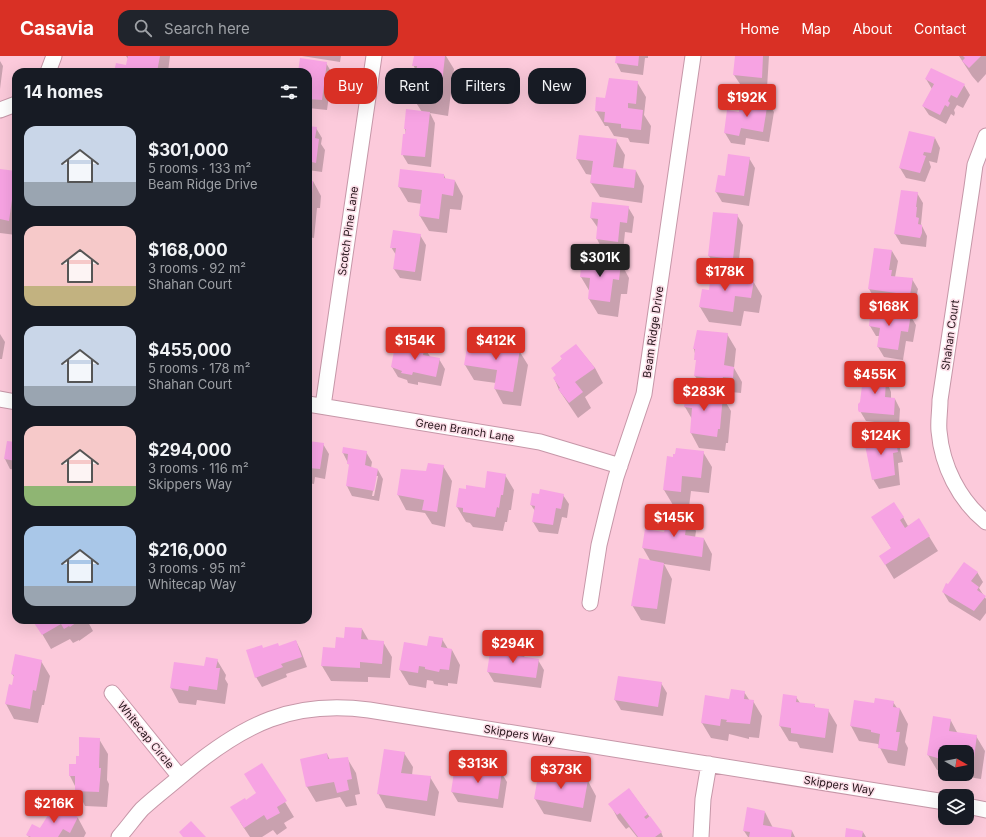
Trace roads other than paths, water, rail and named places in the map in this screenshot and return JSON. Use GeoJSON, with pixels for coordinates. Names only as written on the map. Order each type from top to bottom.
{"type":"FeatureCollection","features":[{"type":"Feature","properties":{"kind":"street"},"geometry":{"type":"LineString","coordinates":[[50,68],[54,56]]}},
{"type":"Feature","properties":{"kind":"street","name":"Scotch Pine Lane"},"geometry":{"type":"LineString","coordinates":[[323,406],[374,56]]}},
{"type":"Feature","properties":{"kind":"street","name":"Beam Ridge Drive"},"geometry":{"type":"LineString","coordinates":[[590,603],[600,545],[620,466],[644,394],[692,56]]}},
{"type":"Feature","properties":{"kind":"street"},"geometry":{"type":"LineString","coordinates":[[0,110],[12,106]]}},
{"type":"Feature","properties":{"kind":"street","name":"Shahan Court"},"geometry":{"type":"LineString","coordinates":[[986,136],[976,165],[972,187],[940,400],[939,430],[943,453],[956,488],[975,512],[986,522]]}},
{"type":"Feature","properties":{"kind":"street"},"geometry":{"type":"LineString","coordinates":[[0,399],[12,401]]}},
{"type":"Feature","properties":{"kind":"street","name":"Green Branch Lane"},"geometry":{"type":"LineString","coordinates":[[312,405],[540,442],[620,466]]}},
{"type":"Feature","properties":{"kind":"street","name":"Whitecap Circle"},"geometry":{"type":"LineString","coordinates":[[112,693],[180,777]]}},
{"type":"Feature","properties":{"kind":"street","name":"Skippers Way"},"geometry":{"type":"LineString","coordinates":[[119,837],[143,809],[225,741],[252,726],[298,712],[337,708],[369,710],[938,801]]}},
{"type":"Feature","properties":{"kind":"street"},"geometry":{"type":"LineString","coordinates":[[701,837],[703,799],[709,764]]}},
{"type":"Feature","properties":{"kind":"street"},"geometry":{"type":"LineString","coordinates":[[974,807],[986,810]]}}]}
